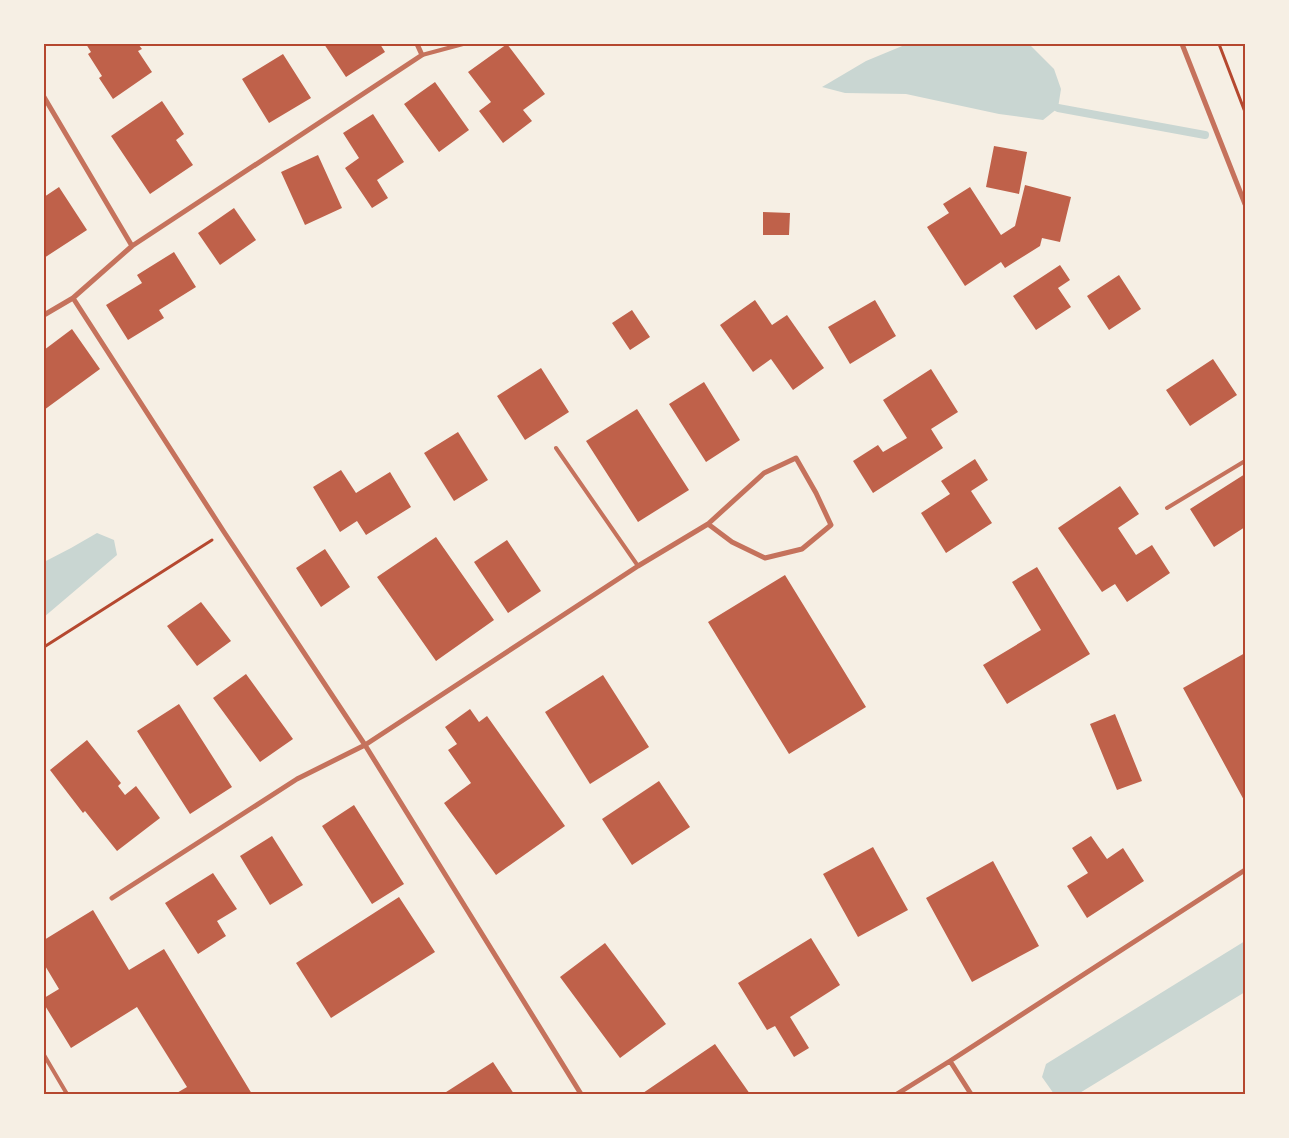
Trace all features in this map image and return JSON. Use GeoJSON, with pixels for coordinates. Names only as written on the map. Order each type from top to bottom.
{"type":"FeatureCollection","features":[{"type":"Feature","properties":{"kind":"street"},"geometry":{"type":"LineString","coordinates":[[44,315],[73,298],[132,246],[422,55],[417,44]]}},
{"type":"Feature","properties":{"kind":"street"},"geometry":{"type":"LineString","coordinates":[[1182,44],[1245,204]]}},
{"type":"Feature","properties":{"kind":"street"},"geometry":{"type":"LineString","coordinates":[[44,97],[132,246]]}},
{"type":"Feature","properties":{"kind":"street"},"geometry":{"type":"LineString","coordinates":[[73,298],[224,532],[365,745],[581,1094]]}},
{"type":"Feature","properties":{"kind":"street"},"geometry":{"type":"LineString","coordinates":[[112,898],[297,779],[365,745],[638,566],[708,524],[764,473],[796,458],[816,493],[831,525],[802,549],[766,558],[732,542],[708,524]]}},
{"type":"Feature","properties":{"kind":"street"},"geometry":{"type":"LineString","coordinates":[[897,1094],[1245,870]]}},
{"type":"Feature","properties":{"kind":"street"},"geometry":{"type":"LineString","coordinates":[[950,1061],[971,1094]]}},
{"type":"Feature","properties":{"kind":"lane"},"geometry":{"type":"LineString","coordinates":[[422,55],[463,44]]}},
{"type":"Feature","properties":{"kind":"lane"},"geometry":{"type":"LineString","coordinates":[[556,448],[638,566]]}},
{"type":"Feature","properties":{"kind":"lane"},"geometry":{"type":"LineString","coordinates":[[1168,508],[1245,461]]}},
{"type":"Feature","properties":{"kind":"lane"},"geometry":{"type":"LineString","coordinates":[[44,1055],[66,1094]]}},
{"type":"Feature","properties":{"kind":"path"},"geometry":{"type":"LineString","coordinates":[[1219,44],[1245,112]]}},
{"type":"Feature","properties":{"kind":"path"},"geometry":{"type":"LineString","coordinates":[[44,646],[224,532]]}},
{"type":"Feature","properties":{"kind":"shaded area"},"geometry":{"type":"Polygon","coordinates":[[[907,44],[1029,44],[1054,69],[1061,89],[1058,108],[1043,120],[999,114],[906,94],[845,93],[822,87],[866,61],[907,44]]]}},
{"type":"Feature","properties":{"kind":"shaded area"},"geometry":{"type":"Polygon","coordinates":[[[97,533],[114,540],[117,555],[44,617],[44,562],[97,533]]]}},
{"type":"Feature","properties":{"kind":"shaded area"},"geometry":{"type":"Polygon","coordinates":[[[1245,941],[1245,992],[1078,1094],[1054,1094],[1042,1077],[1046,1064],[1245,941]]]}},
{"type":"Feature","properties":{"kind":"building"},"geometry":{"type":"Polygon","coordinates":[[[86,44],[138,44],[142,49],[138,51],[152,72],[113,99],[99,78],[102,76],[88,54],[91,52],[86,44]]]}},
{"type":"Feature","properties":{"kind":"building"},"geometry":{"type":"Polygon","coordinates":[[[324,44],[380,44],[385,52],[346,77],[324,44]]]}},
{"type":"Feature","properties":{"kind":"building"},"geometry":{"type":"Polygon","coordinates":[[[507,44],[545,94],[523,110],[532,121],[503,143],[479,111],[491,102],[468,72],[507,44]]]}},
{"type":"Feature","properties":{"kind":"building"},"geometry":{"type":"Polygon","coordinates":[[[283,54],[311,98],[269,123],[242,79],[283,54]]]}},
{"type":"Feature","properties":{"kind":"building"},"geometry":{"type":"Polygon","coordinates":[[[435,82],[469,130],[439,152],[404,104],[435,82]]]}},
{"type":"Feature","properties":{"kind":"building"},"geometry":{"type":"Polygon","coordinates":[[[162,101],[184,134],[176,140],[193,165],[150,194],[111,136],[162,101]]]}},
{"type":"Feature","properties":{"kind":"building"},"geometry":{"type":"Polygon","coordinates":[[[373,114],[404,162],[377,180],[388,198],[372,208],[345,168],[359,158],[343,133],[373,114]]]}},
{"type":"Feature","properties":{"kind":"building"},"geometry":{"type":"Polygon","coordinates":[[[994,146],[1027,152],[1019,194],[986,187],[994,146]]]}},
{"type":"Feature","properties":{"kind":"building"},"geometry":{"type":"Polygon","coordinates":[[[318,155],[342,208],[305,225],[281,172],[318,155]]]}},
{"type":"Feature","properties":{"kind":"building"},"geometry":{"type":"Polygon","coordinates":[[[1025,185],[1071,197],[1060,242],[1042,238],[1040,246],[1005,268],[1001,262],[965,286],[927,227],[949,213],[943,204],[970,187],[1001,235],[1015,226],[1025,185]]]}},
{"type":"Feature","properties":{"kind":"building"},"geometry":{"type":"Polygon","coordinates":[[[59,187],[87,230],[44,258],[44,197],[59,187]]]}},
{"type":"Feature","properties":{"kind":"building"},"geometry":{"type":"Polygon","coordinates":[[[234,208],[256,240],[220,265],[198,233],[234,208]]]}},
{"type":"Feature","properties":{"kind":"building"},"geometry":{"type":"Polygon","coordinates":[[[763,212],[790,213],[789,235],[763,235],[763,212]]]}},
{"type":"Feature","properties":{"kind":"building"},"geometry":{"type":"Polygon","coordinates":[[[174,252],[196,287],[159,310],[164,318],[128,340],[106,305],[142,283],[137,275],[174,252]]]}},
{"type":"Feature","properties":{"kind":"building"},"geometry":{"type":"Polygon","coordinates":[[[1060,265],[1070,280],[1058,288],[1071,307],[1036,330],[1013,296],[1060,265]]]}},
{"type":"Feature","properties":{"kind":"building"},"geometry":{"type":"Polygon","coordinates":[[[1119,275],[1141,309],[1109,330],[1087,296],[1119,275]]]}},
{"type":"Feature","properties":{"kind":"building"},"geometry":{"type":"Polygon","coordinates":[[[755,300],[772,325],[787,315],[824,368],[793,390],[771,359],[753,372],[720,325],[755,300]]]}},
{"type":"Feature","properties":{"kind":"building"},"geometry":{"type":"Polygon","coordinates":[[[875,300],[896,336],[850,364],[828,327],[875,300]]]}},
{"type":"Feature","properties":{"kind":"building"},"geometry":{"type":"Polygon","coordinates":[[[632,310],[650,337],[630,350],[612,323],[632,310]]]}},
{"type":"Feature","properties":{"kind":"building"},"geometry":{"type":"Polygon","coordinates":[[[72,329],[100,369],[44,410],[44,350],[72,329]]]}},
{"type":"Feature","properties":{"kind":"building"},"geometry":{"type":"Polygon","coordinates":[[[1213,359],[1237,395],[1190,426],[1166,390],[1213,359]]]}},
{"type":"Feature","properties":{"kind":"building"},"geometry":{"type":"Polygon","coordinates":[[[541,368],[569,412],[525,440],[497,396],[541,368]]]}},
{"type":"Feature","properties":{"kind":"building"},"geometry":{"type":"Polygon","coordinates":[[[931,369],[958,412],[931,429],[943,448],[873,493],[853,461],[878,445],[883,452],[907,438],[883,400],[931,369]]]}},
{"type":"Feature","properties":{"kind":"building"},"geometry":{"type":"Polygon","coordinates":[[[704,382],[740,440],[706,462],[669,404],[704,382]]]}},
{"type":"Feature","properties":{"kind":"building"},"geometry":{"type":"Polygon","coordinates":[[[637,409],[689,490],[638,522],[586,441],[637,409]]]}},
{"type":"Feature","properties":{"kind":"building"},"geometry":{"type":"Polygon","coordinates":[[[458,432],[488,480],[454,501],[424,453],[458,432]]]}},
{"type":"Feature","properties":{"kind":"building"},"geometry":{"type":"Polygon","coordinates":[[[975,459],[988,480],[971,491],[992,523],[946,553],[921,513],[950,494],[941,481],[975,459]]]}},
{"type":"Feature","properties":{"kind":"building"},"geometry":{"type":"Polygon","coordinates":[[[341,470],[356,493],[390,472],[411,507],[366,535],[357,521],[340,532],[313,487],[341,470]]]}},
{"type":"Feature","properties":{"kind":"building"},"geometry":{"type":"Polygon","coordinates":[[[1245,474],[1245,527],[1214,547],[1190,509],[1245,474]]]}},
{"type":"Feature","properties":{"kind":"building"},"geometry":{"type":"Polygon","coordinates":[[[1120,486],[1139,514],[1118,528],[1136,555],[1152,545],[1170,573],[1127,602],[1115,584],[1102,592],[1058,528],[1120,486]]]}},
{"type":"Feature","properties":{"kind":"building"},"geometry":{"type":"Polygon","coordinates":[[[436,537],[494,620],[436,661],[377,577],[436,537]]]}},
{"type":"Feature","properties":{"kind":"building"},"geometry":{"type":"Polygon","coordinates":[[[507,540],[541,591],[508,613],[474,562],[507,540]]]}},
{"type":"Feature","properties":{"kind":"building"},"geometry":{"type":"Polygon","coordinates":[[[325,549],[350,587],[321,607],[296,568],[325,549]]]}},
{"type":"Feature","properties":{"kind":"building"},"geometry":{"type":"Polygon","coordinates":[[[1037,567],[1090,654],[1007,704],[983,665],[1041,630],[1012,582],[1037,567]]]}},
{"type":"Feature","properties":{"kind":"building"},"geometry":{"type":"Polygon","coordinates":[[[785,575],[866,707],[789,754],[708,622],[785,575]]]}},
{"type":"Feature","properties":{"kind":"building"},"geometry":{"type":"Polygon","coordinates":[[[201,602],[231,641],[197,666],[167,626],[201,602]]]}},
{"type":"Feature","properties":{"kind":"building"},"geometry":{"type":"Polygon","coordinates":[[[1245,653],[1245,802],[1183,688],[1245,653]]]}},
{"type":"Feature","properties":{"kind":"building"},"geometry":{"type":"Polygon","coordinates":[[[246,674],[293,739],[260,762],[213,698],[246,674]]]}},
{"type":"Feature","properties":{"kind":"building"},"geometry":{"type":"Polygon","coordinates":[[[603,675],[649,747],[590,784],[545,712],[603,675]]]}},
{"type":"Feature","properties":{"kind":"building"},"geometry":{"type":"Polygon","coordinates":[[[179,704],[232,787],[190,814],[137,731],[179,704]]]}},
{"type":"Feature","properties":{"kind":"building"},"geometry":{"type":"Polygon","coordinates":[[[470,709],[479,722],[487,716],[565,826],[496,875],[444,803],[471,783],[448,750],[457,744],[445,727],[470,709]]]}},
{"type":"Feature","properties":{"kind":"building"},"geometry":{"type":"Polygon","coordinates":[[[1115,714],[1142,781],[1117,790],[1090,724],[1115,714]]]}},
{"type":"Feature","properties":{"kind":"building"},"geometry":{"type":"Polygon","coordinates":[[[87,740],[121,783],[118,786],[125,795],[136,786],[160,818],[117,851],[85,811],[83,813],[50,770],[87,740]]]}},
{"type":"Feature","properties":{"kind":"building"},"geometry":{"type":"Polygon","coordinates":[[[659,781],[690,827],[632,865],[602,819],[659,781]]]}},
{"type":"Feature","properties":{"kind":"building"},"geometry":{"type":"Polygon","coordinates":[[[354,805],[404,884],[372,904],[322,826],[354,805]]]}},
{"type":"Feature","properties":{"kind":"building"},"geometry":{"type":"Polygon","coordinates":[[[272,836],[303,885],[270,905],[240,856],[272,836]]]}},
{"type":"Feature","properties":{"kind":"building"},"geometry":{"type":"Polygon","coordinates":[[[1091,836],[1107,859],[1123,848],[1144,881],[1087,918],[1067,886],[1088,873],[1072,848],[1091,836]]]}},
{"type":"Feature","properties":{"kind":"building"},"geometry":{"type":"Polygon","coordinates":[[[873,847],[908,910],[858,937],[823,874],[873,847]]]}},
{"type":"Feature","properties":{"kind":"building"},"geometry":{"type":"Polygon","coordinates":[[[993,861],[1039,946],[972,982],[926,898],[993,861]]]}},
{"type":"Feature","properties":{"kind":"building"},"geometry":{"type":"Polygon","coordinates":[[[213,873],[237,909],[217,921],[226,936],[198,954],[165,903],[213,873]]]}},
{"type":"Feature","properties":{"kind":"building"},"geometry":{"type":"Polygon","coordinates":[[[399,897],[435,952],[331,1018],[296,963],[399,897]]]}},
{"type":"Feature","properties":{"kind":"building"},"geometry":{"type":"Polygon","coordinates":[[[93,910],[129,970],[164,949],[252,1094],[175,1094],[187,1087],[137,1007],[71,1048],[44,1004],[44,998],[59,989],[44,964],[44,940],[93,910]]]}},
{"type":"Feature","properties":{"kind":"building"},"geometry":{"type":"Polygon","coordinates":[[[811,938],[840,985],[790,1017],[809,1048],[794,1057],[775,1026],[767,1030],[738,983],[811,938]]]}},
{"type":"Feature","properties":{"kind":"building"},"geometry":{"type":"Polygon","coordinates":[[[605,943],[666,1024],[620,1058],[560,977],[605,943]]]}},
{"type":"Feature","properties":{"kind":"building"},"geometry":{"type":"Polygon","coordinates":[[[715,1044],[750,1094],[643,1093],[715,1044]]]}},
{"type":"Feature","properties":{"kind":"building"},"geometry":{"type":"Polygon","coordinates":[[[493,1062],[514,1094],[443,1094],[493,1062]]]}},
{"type":"Feature","properties":{"kind":"waterway"},"geometry":{"type":"LineString","coordinates":[[1058,108],[1205,135]]}}]}
